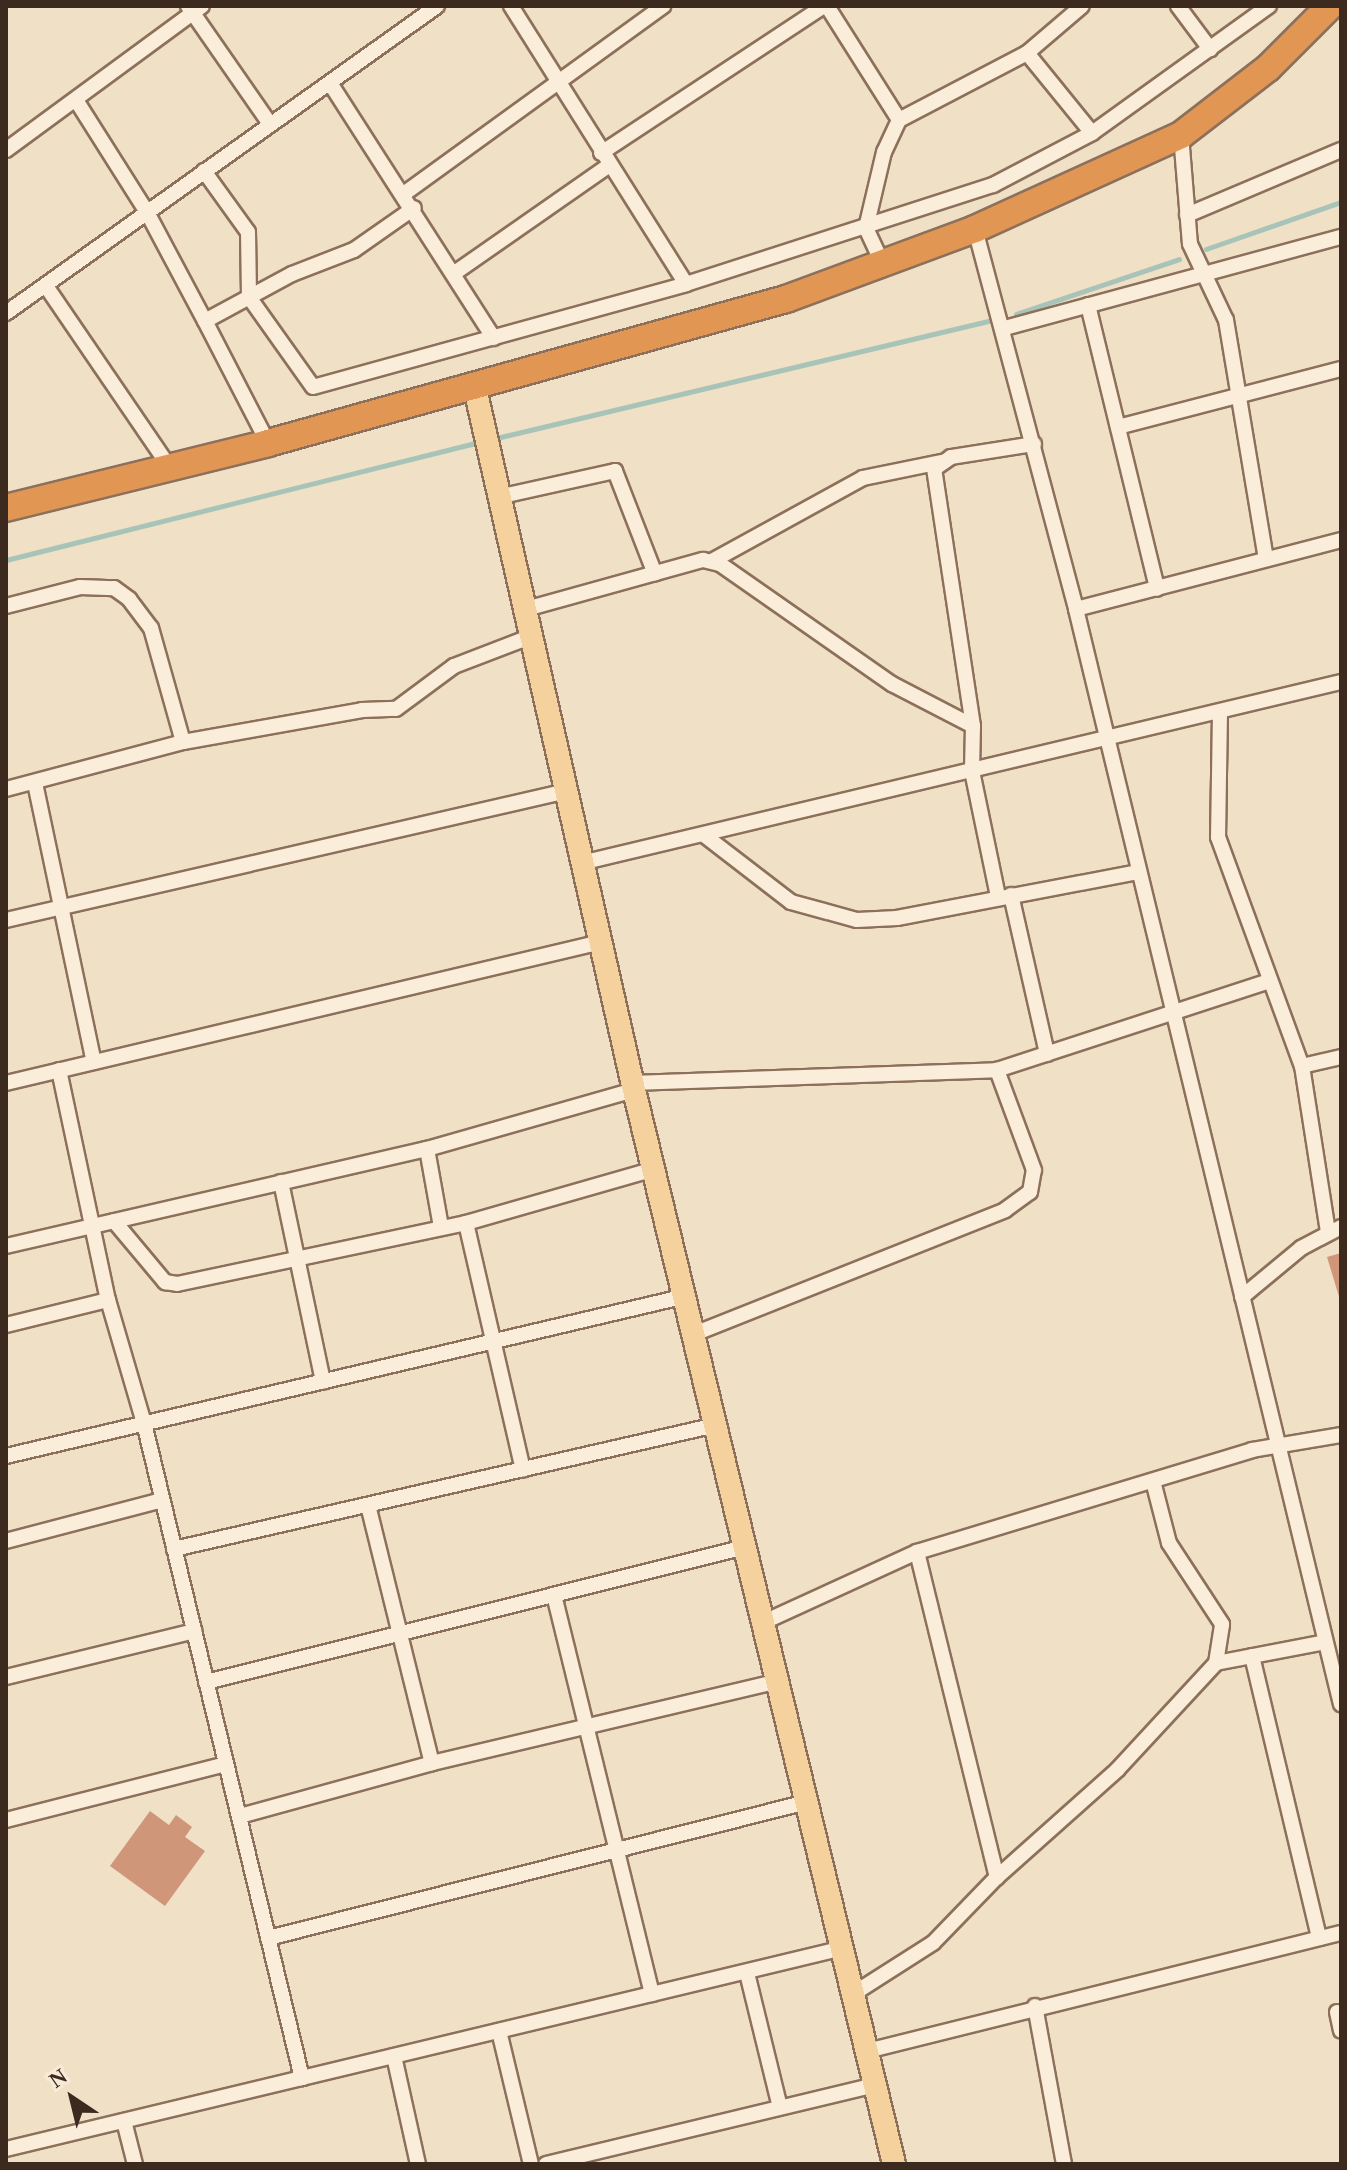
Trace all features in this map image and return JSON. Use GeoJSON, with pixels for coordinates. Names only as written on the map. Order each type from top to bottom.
{"type":"FeatureCollection","features":[{"type":"Feature","properties":{"kind":"highway"},"geometry":{"type":"LineString","coordinates":[[6,508],[171,469],[786,299],[975,229],[1181,135],[1268,68],[1330,6]]}},
{"type":"Feature","properties":{"kind":"main road"},"geometry":{"type":"LineString","coordinates":[[474,384],[633,1086],[876,2085],[891,2163]]}},
{"type":"Feature","properties":{"kind":"street"},"geometry":{"type":"LineString","coordinates":[[6,313],[437,6]]}},
{"type":"Feature","properties":{"kind":"street"},"geometry":{"type":"LineString","coordinates":[[511,6],[604,160],[686,284]]}},
{"type":"Feature","properties":{"kind":"street"},"geometry":{"type":"LineString","coordinates":[[405,193],[663,6]]}},
{"type":"Feature","properties":{"kind":"street"},"geometry":{"type":"LineString","coordinates":[[456,272],[604,160],[825,6],[899,120]]}},
{"type":"Feature","properties":{"kind":"street"},"geometry":{"type":"LineString","coordinates":[[882,263],[866,228],[884,152],[899,120],[1027,53],[1062,12],[1082,6]]}},
{"type":"Feature","properties":{"kind":"street"},"geometry":{"type":"LineString","coordinates":[[1178,6],[1210,49]]}},
{"type":"Feature","properties":{"kind":"street"},"geometry":{"type":"LineString","coordinates":[[204,171],[248,232],[249,297],[313,387],[686,284],[993,185],[1092,133],[1269,6]]}},
{"type":"Feature","properties":{"kind":"street"},"geometry":{"type":"LineString","coordinates":[[6,150],[194,8],[270,124]]}},
{"type":"Feature","properties":{"kind":"street"},"geometry":{"type":"LineString","coordinates":[[1027,53],[1092,133]]}},
{"type":"Feature","properties":{"kind":"street"},"geometry":{"type":"LineString","coordinates":[[330,83],[456,272],[494,338]]}},
{"type":"Feature","properties":{"kind":"street"},"geometry":{"type":"LineString","coordinates":[[76,100],[148,214],[268,443]]}},
{"type":"Feature","properties":{"kind":"street"},"geometry":{"type":"LineString","coordinates":[[1181,135],[1192,254],[1206,273],[1226,320],[1236,395],[1266,559]]}},
{"type":"Feature","properties":{"kind":"street"},"geometry":{"type":"LineString","coordinates":[[1187,215],[1341,150]]}},
{"type":"Feature","properties":{"kind":"street"},"geometry":{"type":"LineString","coordinates":[[205,321],[249,297],[354,250],[414,208]]}},
{"type":"Feature","properties":{"kind":"street"},"geometry":{"type":"LineString","coordinates":[[975,229],[1005,328],[1076,609],[1105,740],[1341,1704]]}},
{"type":"Feature","properties":{"kind":"street"},"geometry":{"type":"LineString","coordinates":[[1005,328],[1341,237]]}},
{"type":"Feature","properties":{"kind":"street"},"geometry":{"type":"LineString","coordinates":[[46,286],[171,469]]}},
{"type":"Feature","properties":{"kind":"street"},"geometry":{"type":"LineString","coordinates":[[1088,305],[1157,589]]}},
{"type":"Feature","properties":{"kind":"street"},"geometry":{"type":"LineString","coordinates":[[1118,427],[1341,369]]}},
{"type":"Feature","properties":{"kind":"street"},"geometry":{"type":"LineString","coordinates":[[526,609],[712,561],[863,478],[1034,444]]}},
{"type":"Feature","properties":{"kind":"street"},"geometry":{"type":"LineString","coordinates":[[941,462],[934,469],[933,481],[973,726],[972,771],[1047,1054]]}},
{"type":"Feature","properties":{"kind":"street"},"geometry":{"type":"LineString","coordinates":[[498,497],[615,471],[655,574]]}},
{"type":"Feature","properties":{"kind":"street"},"geometry":{"type":"LineString","coordinates":[[1076,609],[1341,540]]}},
{"type":"Feature","properties":{"kind":"street"},"geometry":{"type":"LineString","coordinates":[[712,561],[892,684],[973,726]]}},
{"type":"Feature","properties":{"kind":"street"},"geometry":{"type":"LineString","coordinates":[[6,606],[80,587],[114,588],[129,599],[151,628],[183,742]]}},
{"type":"Feature","properties":{"kind":"street"},"geometry":{"type":"LineString","coordinates":[[6,789],[183,742],[362,710],[396,709],[454,666],[532,636]]}},
{"type":"Feature","properties":{"kind":"street"},"geometry":{"type":"LineString","coordinates":[[581,863],[1341,682]]}},
{"type":"Feature","properties":{"kind":"street"},"geometry":{"type":"LineString","coordinates":[[1220,712],[1218,837],[1302,1066],[1335,1229],[1242,1297]]}},
{"type":"Feature","properties":{"kind":"street"},"geometry":{"type":"LineString","coordinates":[[35,783],[94,1062]]}},
{"type":"Feature","properties":{"kind":"street"},"geometry":{"type":"LineString","coordinates":[[6,920],[567,791]]}},
{"type":"Feature","properties":{"kind":"street"},"geometry":{"type":"LineString","coordinates":[[704,835],[791,902],[834,918],[897,918],[1004,895],[1139,872]]}},
{"type":"Feature","properties":{"kind":"street"},"geometry":{"type":"LineString","coordinates":[[6,1083],[601,942]]}},
{"type":"Feature","properties":{"kind":"street"},"geometry":{"type":"LineString","coordinates":[[6,1246],[90,1224],[427,1149],[633,1086],[997,1070],[1173,1008],[1269,981]]}},
{"type":"Feature","properties":{"kind":"street"},"geometry":{"type":"LineString","coordinates":[[1302,1066],[1341,1057]]}},
{"type":"Feature","properties":{"kind":"street"},"geometry":{"type":"LineString","coordinates":[[59,1070],[108,1300],[144,1423],[302,2078]]}},
{"type":"Feature","properties":{"kind":"street"},"geometry":{"type":"LineString","coordinates":[[694,1334],[1005,1210],[1030,1192],[1034,1170],[997,1070]]}},
{"type":"Feature","properties":{"kind":"street"},"geometry":{"type":"LineString","coordinates":[[427,1149],[441,1227]]}},
{"type":"Feature","properties":{"kind":"street"},"geometry":{"type":"LineString","coordinates":[[114,1221],[165,1282],[210,1280],[466,1223],[654,1169]]}},
{"type":"Feature","properties":{"kind":"street"},"geometry":{"type":"LineString","coordinates":[[281,1182],[301,1260],[323,1382]]}},
{"type":"Feature","properties":{"kind":"street"},"geometry":{"type":"LineString","coordinates":[[466,1223],[523,1469]]}},
{"type":"Feature","properties":{"kind":"street"},"geometry":{"type":"LineString","coordinates":[[6,1456],[686,1296]]}},
{"type":"Feature","properties":{"kind":"street"},"geometry":{"type":"LineString","coordinates":[[6,1325],[108,1300]]}},
{"type":"Feature","properties":{"kind":"street"},"geometry":{"type":"LineString","coordinates":[[174,1549],[716,1425]]}},
{"type":"Feature","properties":{"kind":"street"},"geometry":{"type":"LineString","coordinates":[[764,1622],[917,1552],[1277,1444],[1341,1435]]}},
{"type":"Feature","properties":{"kind":"street"},"geometry":{"type":"LineString","coordinates":[[853,1994],[933,1943],[997,1877],[1117,1770],[1216,1663],[1222,1624],[1169,1543],[1153,1481]]}},
{"type":"Feature","properties":{"kind":"street"},"geometry":{"type":"LineString","coordinates":[[6,1541],[162,1500]]}},
{"type":"Feature","properties":{"kind":"street"},"geometry":{"type":"LineString","coordinates":[[368,1505],[432,1763]]}},
{"type":"Feature","properties":{"kind":"street"},"geometry":{"type":"LineString","coordinates":[[206,1682],[745,1547]]}},
{"type":"Feature","properties":{"kind":"street"},"geometry":{"type":"LineString","coordinates":[[917,1552],[997,1877]]}},
{"type":"Feature","properties":{"kind":"street"},"geometry":{"type":"LineString","coordinates":[[554,1595],[652,1994]]}},
{"type":"Feature","properties":{"kind":"street"},"geometry":{"type":"LineString","coordinates":[[6,1677],[194,1631]]}},
{"type":"Feature","properties":{"kind":"street"},"geometry":{"type":"LineString","coordinates":[[1216,1663],[1325,1642]]}},
{"type":"Feature","properties":{"kind":"street"},"geometry":{"type":"LineString","coordinates":[[1252,1656],[1319,1938]]}},
{"type":"Feature","properties":{"kind":"street"},"geometry":{"type":"LineString","coordinates":[[240,1816],[432,1763],[778,1681]]}},
{"type":"Feature","properties":{"kind":"street"},"geometry":{"type":"LineString","coordinates":[[6,1820],[226,1764]]}},
{"type":"Feature","properties":{"kind":"street"},"geometry":{"type":"LineString","coordinates":[[268,1938],[615,1853],[807,1802]]}},
{"type":"Feature","properties":{"kind":"street"},"geometry":{"type":"LineString","coordinates":[[867,2051],[1035,2006],[1341,1933]]}},
{"type":"Feature","properties":{"kind":"street"},"geometry":{"type":"LineString","coordinates":[[6,2149],[843,1948]]}},
{"type":"Feature","properties":{"kind":"street"},"geometry":{"type":"LineString","coordinates":[[747,1973],[780,2107]]}},
{"type":"Feature","properties":{"kind":"street"},"geometry":{"type":"LineString","coordinates":[[1035,2006],[1064,2164]]}},
{"type":"Feature","properties":{"kind":"street"},"geometry":{"type":"LineString","coordinates":[[1337,2012],[1341,2031]]}},
{"type":"Feature","properties":{"kind":"street"},"geometry":{"type":"LineString","coordinates":[[499,2031],[531,2164]]}},
{"type":"Feature","properties":{"kind":"street"},"geometry":{"type":"LineString","coordinates":[[394,2056],[418,2164]]}},
{"type":"Feature","properties":{"kind":"street"},"geometry":{"type":"LineString","coordinates":[[546,2164],[876,2085]]}},
{"type":"Feature","properties":{"kind":"street"},"geometry":{"type":"LineString","coordinates":[[124,2121],[135,2164]]}},
{"type":"Feature","properties":{"kind":"building"},"geometry":{"type":"Polygon","coordinates":[[[1341,1253],[1341,1300],[1340,1300],[1327,1257],[1341,1253]]]}},
{"type":"Feature","properties":{"kind":"building"},"geometry":{"type":"Polygon","coordinates":[[[150,1811],[169,1825],[176,1815],[192,1827],[185,1837],[205,1851],[165,1906],[110,1866],[150,1811]]]}},
{"type":"Feature","properties":{"kind":"waterway"},"geometry":{"type":"LineString","coordinates":[[1206,249],[1341,202]]}},
{"type":"Feature","properties":{"kind":"waterway"},"geometry":{"type":"LineString","coordinates":[[1016,314],[1179,259]]}},
{"type":"Feature","properties":{"kind":"waterway"},"geometry":{"type":"LineString","coordinates":[[492,439],[988,321]]}},
{"type":"Feature","properties":{"kind":"waterway"},"geometry":{"type":"LineString","coordinates":[[6,560],[482,441]]}}]}
